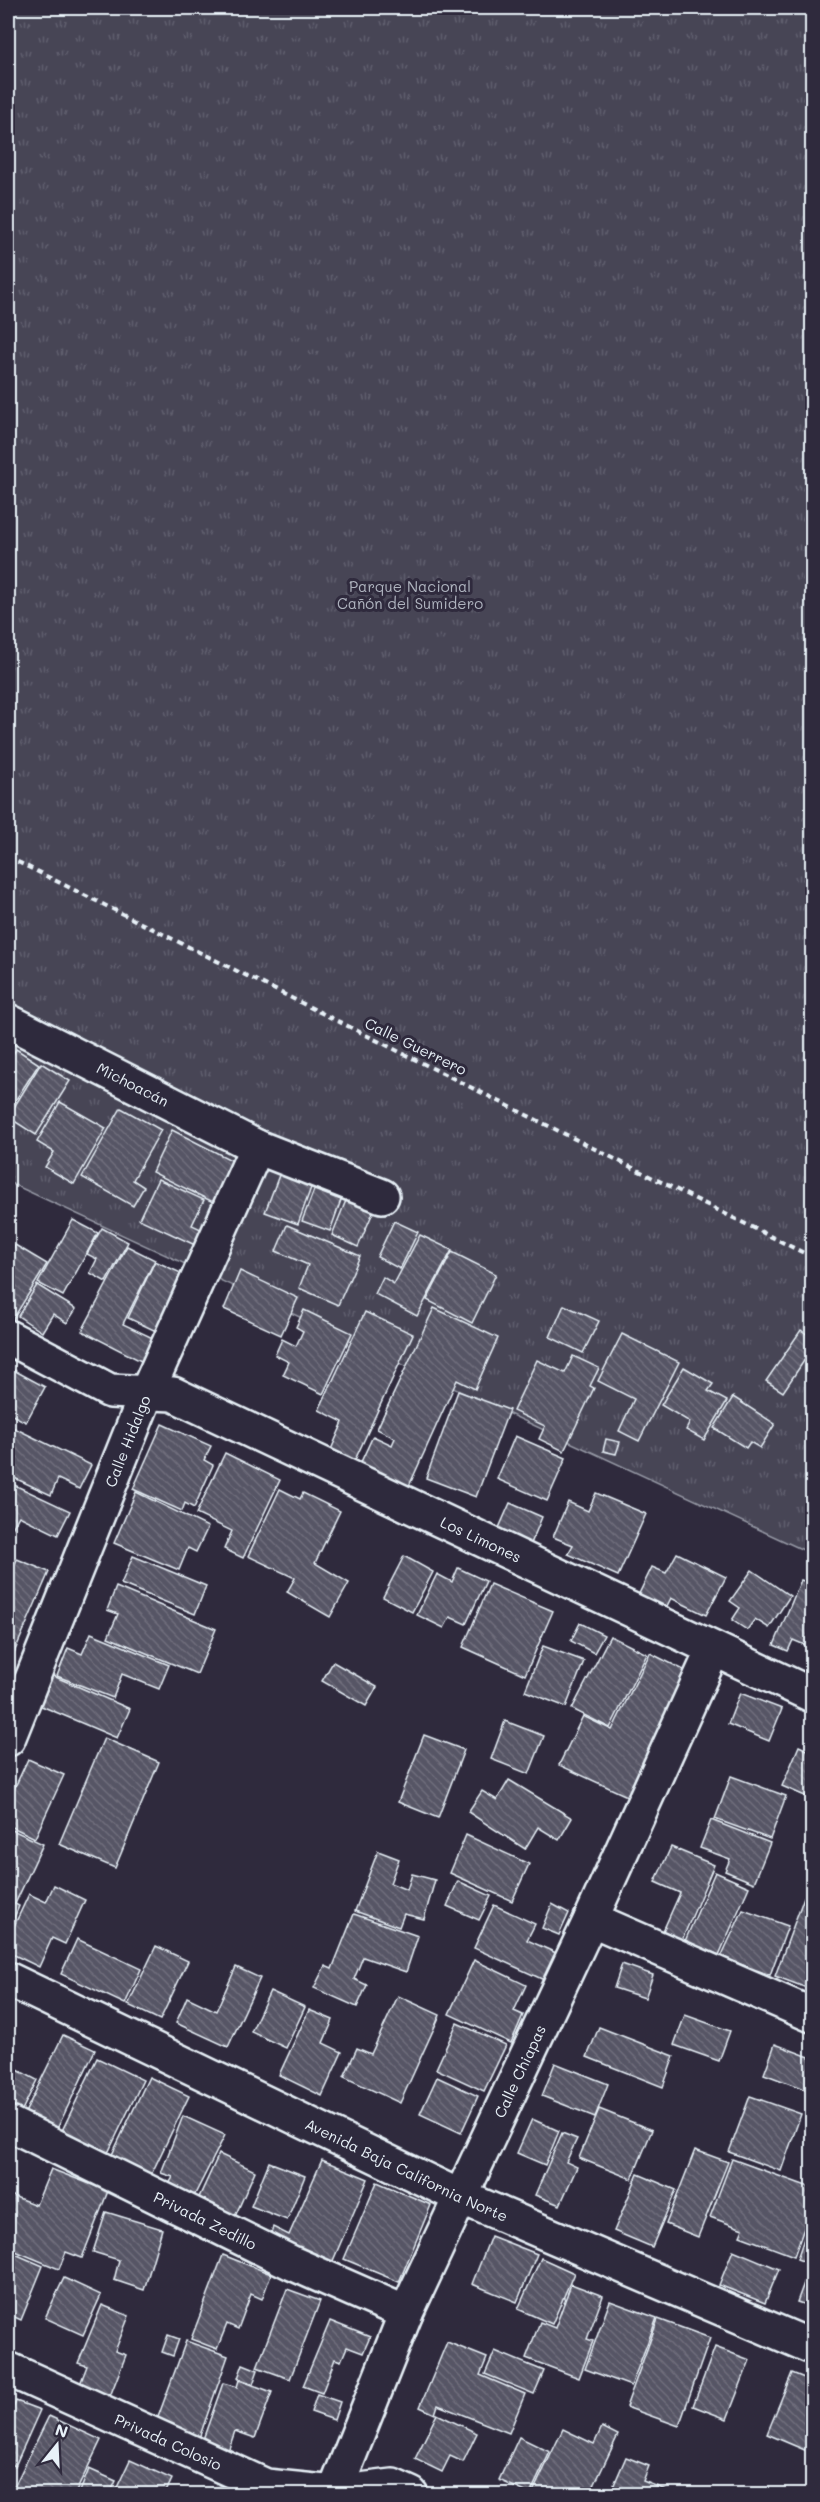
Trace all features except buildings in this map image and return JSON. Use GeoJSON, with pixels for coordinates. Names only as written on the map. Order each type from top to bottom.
{"type":"FeatureCollection","features":[{"type":"Feature","properties":{"kind":"street","name":"Michoacán"},"geometry":{"type":"LineString","coordinates":[[8,1021],[257,1147],[382,1196]]}},
{"type":"Feature","properties":{"kind":"street","name":"Calle Hidalgo"},"geometry":{"type":"LineString","coordinates":[[9,1733],[147,1392],[257,1147]]}},
{"type":"Feature","properties":{"kind":"street","name":"Los Limones"},"geometry":{"type":"LineString","coordinates":[[8,1337],[110,1391],[173,1394],[713,1650],[813,1695]]}},
{"type":"Feature","properties":{"kind":"street","name":"Calle Chiapas"},"geometry":{"type":"LineString","coordinates":[[335,2494],[406,2313],[591,1919],[713,1650]]}},
{"type":"Feature","properties":{"kind":"street"},"geometry":{"type":"LineString","coordinates":[[591,1919],[813,2015]]}},
{"type":"Feature","properties":{"kind":"street","name":"Avenida Baja California Norte"},"geometry":{"type":"LineString","coordinates":[[8,1979],[461,2197],[813,2347]]}},
{"type":"Feature","properties":{"kind":"street","name":"Privada Zedillo"},"geometry":{"type":"LineString","coordinates":[[8,2123],[292,2263],[406,2313]]}},
{"type":"Feature","properties":{"kind":"street","name":"Privada Colosio"},"geometry":{"type":"LineString","coordinates":[[8,2369],[266,2486],[335,2494],[393,2486],[411,2494]]}},
{"type":"Feature","properties":{"kind":"path","name":"Calle Guerrero"},"geometry":{"type":"LineString","coordinates":[[8,857],[813,1257]]}},
{"type":"Feature","properties":{"kind":"path"},"geometry":{"type":"LineString","coordinates":[[813,1382],[808,1396],[813,1403]]}},
{"type":"Feature","properties":{"kind":"green space","name":"Parque Nacional Cañón del Sumidero"},"geometry":{"type":"Polygon","coordinates":[[[8,8],[812,8],[812,1554],[8,1182],[8,8]]]}}]}
